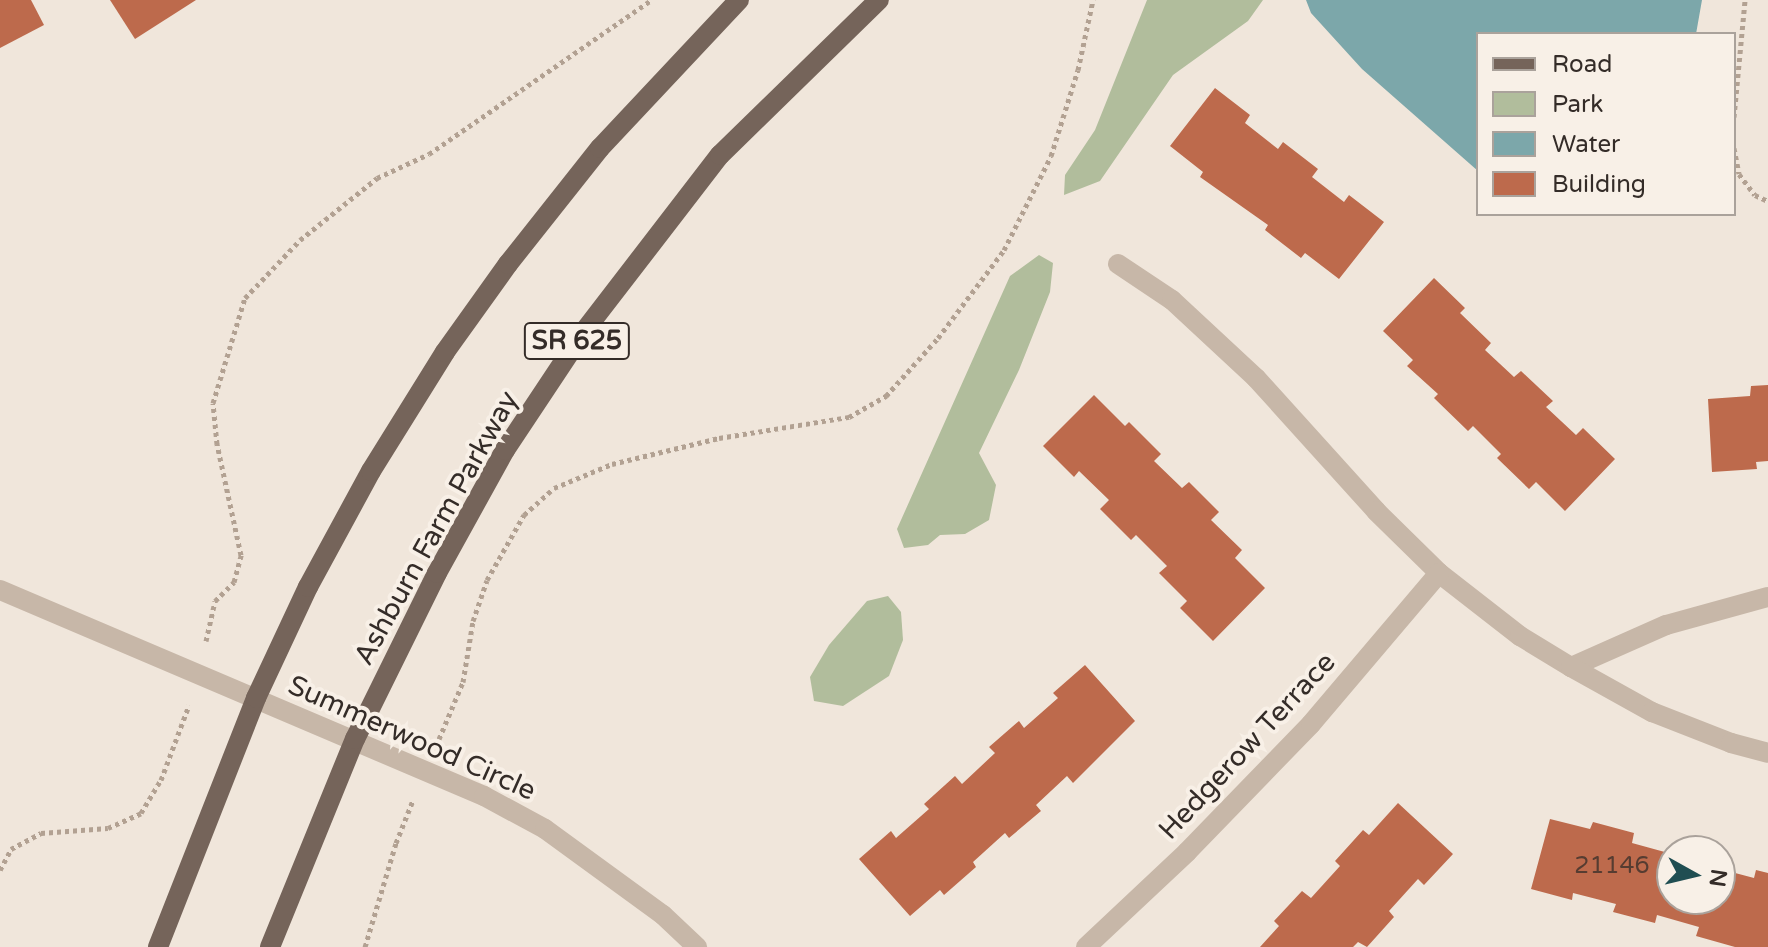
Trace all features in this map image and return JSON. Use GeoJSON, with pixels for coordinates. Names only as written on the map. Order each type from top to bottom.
{"type":"FeatureCollection","features":[{"type":"Feature","properties":{"kind":"main road"},"geometry":{"type":"LineString","coordinates":[[158,947],[256,698],[308,587],[371,471],[445,352],[508,264],[600,148],[739,0]]}},
{"type":"Feature","properties":{"kind":"main road","name":"Ashburn Farm Parkway"},"geometry":{"type":"LineString","coordinates":[[270,947],[355,739],[437,573],[505,450],[582,334],[720,155],[879,0]]}},
{"type":"Feature","properties":{"kind":"street"},"geometry":{"type":"LineString","coordinates":[[1118,264],[1172,300],[1256,378],[1376,511],[1439,573],[1520,636],[1652,712],[1768,753]]}},
{"type":"Feature","properties":{"kind":"street","name":"Hedgerow Terrace"},"geometry":{"type":"LineString","coordinates":[[1086,947],[1187,852],[1311,724],[1439,573]]}},
{"type":"Feature","properties":{"kind":"street","name":"Summerwood Circle"},"geometry":{"type":"LineString","coordinates":[[0,590],[426,770],[545,829],[663,915],[697,947]]}},
{"type":"Feature","properties":{"kind":"street"},"geometry":{"type":"LineString","coordinates":[[1571,667],[1666,625],[1768,597]]}},
{"type":"Feature","properties":{"kind":"path"},"geometry":{"type":"LineString","coordinates":[[0,870],[11,849],[41,833],[108,828],[141,813],[161,780],[199,674],[215,601],[234,582],[241,555],[217,444],[213,403],[245,298],[300,240],[377,178],[429,154],[651,0]]}},
{"type":"Feature","properties":{"kind":"path"},"geometry":{"type":"LineString","coordinates":[[365,947],[396,843],[463,682],[473,621],[487,580],[524,515],[554,488],[612,464],[673,449],[849,417],[886,396],[938,338],[1004,250],[1051,156],[1078,70],[1093,0]]}},
{"type":"Feature","properties":{"kind":"path"},"geometry":{"type":"LineString","coordinates":[[1736,96],[1745,0]]}},
{"type":"Feature","properties":{"kind":"path"},"geometry":{"type":"LineString","coordinates":[[1736,158],[1739,174],[1755,195],[1768,201]]}},
{"type":"Feature","properties":{"kind":"green space"},"geometry":{"type":"Polygon","coordinates":[[[1147,0],[1263,0],[1248,21],[1173,75],[1100,181],[1064,195],[1065,175],[1095,130],[1147,0]]]}},
{"type":"Feature","properties":{"kind":"green space"},"geometry":{"type":"Polygon","coordinates":[[[1039,255],[1053,263],[1050,292],[1019,370],[979,453],[996,485],[989,520],[965,534],[940,535],[928,545],[904,548],[897,529],[1010,276],[1039,255]]]}},
{"type":"Feature","properties":{"kind":"green space"},"geometry":{"type":"Polygon","coordinates":[[[888,596],[901,612],[903,640],[889,676],[843,706],[814,701],[810,677],[829,645],[867,601],[888,596]]]}},
{"type":"Feature","properties":{"kind":"water"},"geometry":{"type":"Polygon","coordinates":[[[1306,0],[1702,0],[1696,32],[1476,32],[1476,169],[1362,69],[1311,13],[1306,0]]]}},
{"type":"Feature","properties":{"kind":"building"},"geometry":{"type":"Polygon","coordinates":[[[0,0],[31,0],[44,25],[0,48],[0,0]]]}},
{"type":"Feature","properties":{"kind":"building"},"geometry":{"type":"Polygon","coordinates":[[[110,0],[196,0],[135,39],[110,0]]]}},
{"type":"Feature","properties":{"kind":"building"},"geometry":{"type":"Polygon","coordinates":[[[1215,88],[1250,115],[1245,123],[1278,149],[1283,142],[1318,169],[1312,177],[1344,202],[1349,195],[1384,222],[1339,279],[1305,253],[1301,258],[1265,230],[1268,225],[1200,177],[1203,172],[1170,146],[1215,88]]]}},
{"type":"Feature","properties":{"kind":"building"},"geometry":{"type":"Polygon","coordinates":[[[1434,278],[1465,308],[1460,313],[1491,343],[1485,350],[1514,377],[1521,371],[1553,401],[1546,407],[1576,435],[1583,428],[1615,459],[1565,511],[1536,482],[1529,489],[1497,458],[1501,454],[1473,426],[1468,431],[1434,398],[1438,394],[1407,366],[1413,360],[1383,331],[1434,278]]]}},
{"type":"Feature","properties":{"kind":"building"},"geometry":{"type":"Polygon","coordinates":[[[1768,385],[1768,461],[1756,462],[1757,469],[1712,472],[1708,399],[1750,396],[1751,386],[1768,385]]]}},
{"type":"Feature","properties":{"kind":"building"},"geometry":{"type":"Polygon","coordinates":[[[1094,395],[1125,426],[1129,422],[1161,454],[1154,461],[1182,488],[1189,482],[1219,512],[1211,520],[1242,550],[1235,558],[1265,588],[1213,641],[1180,608],[1187,601],[1159,573],[1167,566],[1136,535],[1131,540],[1100,509],[1109,500],[1079,471],[1074,477],[1043,446],[1094,395]]]}},
{"type":"Feature","properties":{"kind":"building"},"geometry":{"type":"Polygon","coordinates":[[[1085,665],[1135,721],[1073,783],[1067,776],[1036,805],[1041,811],[1009,838],[1005,833],[973,862],[976,867],[944,895],[940,890],[910,916],[859,859],[891,831],[896,838],[929,809],[924,804],[955,776],[962,784],[995,753],[989,747],[1019,721],[1024,728],[1058,698],[1053,693],[1085,665]]]}},
{"type":"Feature","properties":{"kind":"building"},"geometry":{"type":"Polygon","coordinates":[[[1398,803],[1453,854],[1424,885],[1418,879],[1389,911],[1394,917],[1367,947],[1358,942],[1353,947],[1260,947],[1279,926],[1274,921],[1302,891],[1311,898],[1340,866],[1335,861],[1363,830],[1369,835],[1398,803]]]}},
{"type":"Feature","properties":{"kind":"building"},"geometry":{"type":"Polygon","coordinates":[[[1550,819],[1590,829],[1593,822],[1634,833],[1632,843],[1656,850],[1655,923],[1613,912],[1616,904],[1573,893],[1572,900],[1531,889],[1550,819]]]}},
{"type":"Feature","properties":{"kind":"building"},"geometry":{"type":"Polygon","coordinates":[[[1756,870],[1768,873],[1768,947],[1735,947],[1696,936],[1699,927],[1657,915],[1736,915],[1736,873],[1754,878],[1756,870]]]}}]}
